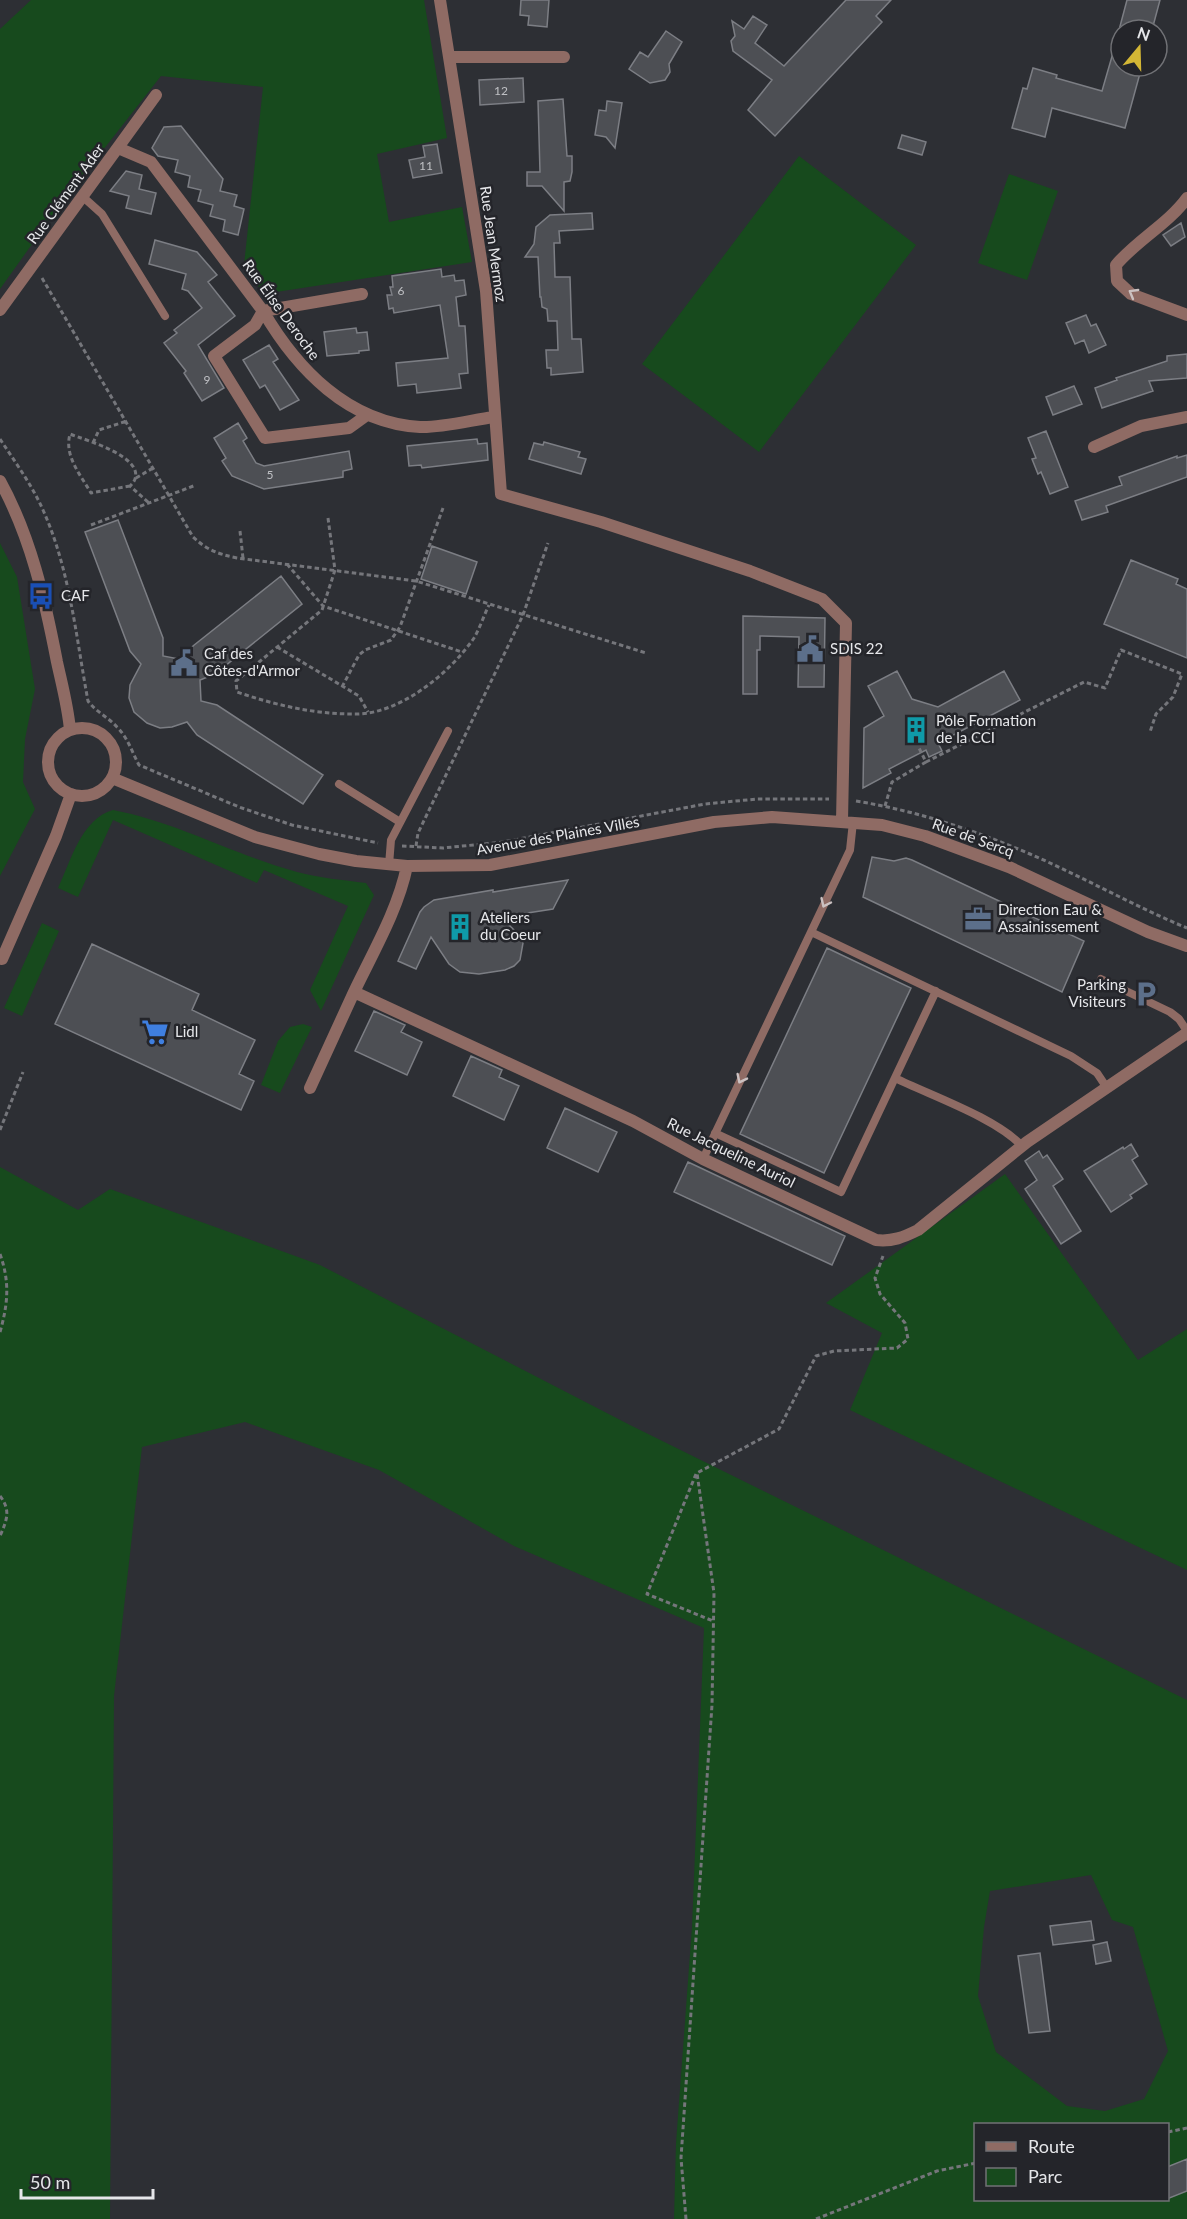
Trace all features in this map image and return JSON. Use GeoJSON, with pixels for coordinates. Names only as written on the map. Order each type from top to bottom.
{"type":"FeatureCollection","features":[{"type":"Feature","properties":{"kind":"street","name":"Rue Jean Mermoz"},"geometry":{"type":"LineString","coordinates":[[440,0],[486,291],[501,494],[602,522],[750,571],[822,599],[846,623],[847,821]]}},
{"type":"Feature","properties":{"kind":"street"},"geometry":{"type":"LineString","coordinates":[[450,57],[564,57]]}},
{"type":"Feature","properties":{"kind":"street","name":"Rue Clément Ader"},"geometry":{"type":"LineString","coordinates":[[0,310],[156,96]]}},
{"type":"Feature","properties":{"kind":"street","name":"Rue Élise Deroche"},"geometry":{"type":"LineString","coordinates":[[118,148],[152,162],[274,329],[310,375],[335,397],[366,415],[422,428],[494,417]]}},
{"type":"Feature","properties":{"kind":"street"},"geometry":{"type":"LineString","coordinates":[[1187,198],[1180,207],[1129,250],[1116,265],[1117,281],[1131,294],[1187,315]]}},
{"type":"Feature","properties":{"kind":"street"},"geometry":{"type":"LineString","coordinates":[[362,294],[263,311],[255,325],[214,356],[265,438],[349,428],[366,415]]}},
{"type":"Feature","properties":{"kind":"street"},"geometry":{"type":"LineString","coordinates":[[1094,447],[1141,426],[1187,417]]}},
{"type":"Feature","properties":{"kind":"street"},"geometry":{"type":"LineString","coordinates":[[0,481],[17,516],[32,556],[50,622],[68,707],[70,730]]}},
{"type":"Feature","properties":{"kind":"street"},"geometry":{"type":"LineString","coordinates":[[81,728],[93,730],[111,744],[116,767],[112,778],[99,791],[90,795],[71,794],[60,788],[53,779],[48,757],[52,746],[60,736],[70,730],[81,728]]}},
{"type":"Feature","properties":{"kind":"street","name":"Avenue des Plaines Villes"},"geometry":{"type":"LineString","coordinates":[[112,778],[255,837],[319,854],[389,865],[490,865],[734,820]]}},
{"type":"Feature","properties":{"kind":"street"},"geometry":{"type":"LineString","coordinates":[[2,959],[56,836],[71,794]]}},
{"type":"Feature","properties":{"kind":"street","name":"Rue de Sercq"},"geometry":{"type":"LineString","coordinates":[[734,820],[772,817],[847,821],[882,825],[925,836],[1009,867],[1148,932],[1187,946]]}},
{"type":"Feature","properties":{"kind":"street"},"geometry":{"type":"LineString","coordinates":[[310,1088],[400,893],[407,866]]}},
{"type":"Feature","properties":{"kind":"street","name":"Rue Jacqueline Auriol"},"geometry":{"type":"LineString","coordinates":[[354,992],[633,1120],[703,1159],[876,1240],[888,1241]]}},
{"type":"Feature","properties":{"kind":"street"},"geometry":{"type":"LineString","coordinates":[[888,1241],[905,1237],[918,1230],[1022,1146],[1187,1032]]}},
{"type":"Feature","properties":{"kind":"lane"},"geometry":{"type":"LineString","coordinates":[[82,196],[102,214],[165,316]]}},
{"type":"Feature","properties":{"kind":"lane"},"geometry":{"type":"LineString","coordinates":[[389,865],[391,845],[400,822],[448,731]]}},
{"type":"Feature","properties":{"kind":"lane"},"geometry":{"type":"LineString","coordinates":[[339,784],[400,822]]}},
{"type":"Feature","properties":{"kind":"lane"},"geometry":{"type":"LineString","coordinates":[[703,1159],[850,850],[847,821]]}},
{"type":"Feature","properties":{"kind":"lane"},"geometry":{"type":"LineString","coordinates":[[811,932],[1071,1056],[1096,1073],[1107,1088]]}},
{"type":"Feature","properties":{"kind":"lane"},"geometry":{"type":"LineString","coordinates":[[1101,980],[1170,1012],[1179,1019],[1187,1032]]}},
{"type":"Feature","properties":{"kind":"lane"},"geometry":{"type":"LineString","coordinates":[[715,1133],[841,1192],[936,991]]}},
{"type":"Feature","properties":{"kind":"lane"},"geometry":{"type":"LineString","coordinates":[[895,1078],[996,1125],[1014,1136],[1022,1146]]}},
{"type":"Feature","properties":{"kind":"path"},"geometry":{"type":"LineString","coordinates":[[33,264],[193,537],[204,547],[216,554],[416,581],[646,653]]}},
{"type":"Feature","properties":{"kind":"path"},"geometry":{"type":"LineString","coordinates":[[93,443],[99,430],[127,422]]}},
{"type":"Feature","properties":{"kind":"path"},"geometry":{"type":"LineString","coordinates":[[136,478],[136,470],[125,456],[70,434],[67,447],[74,466],[91,493],[130,486],[136,478],[153,468]]}},
{"type":"Feature","properties":{"kind":"path"},"geometry":{"type":"LineString","coordinates":[[0,439],[43,509],[59,551],[68,588],[88,702],[126,736],[139,765],[239,807],[292,825],[391,845],[443,848],[503,842],[705,804],[757,799],[830,799]]}},
{"type":"Feature","properties":{"kind":"path"},"geometry":{"type":"LineString","coordinates":[[91,525],[196,485]]}},
{"type":"Feature","properties":{"kind":"path"},"geometry":{"type":"LineString","coordinates":[[130,486],[149,503]]}},
{"type":"Feature","properties":{"kind":"path"},"geometry":{"type":"LineString","coordinates":[[342,687],[359,655],[365,650],[390,640],[397,631],[442,508]]}},
{"type":"Feature","properties":{"kind":"path"},"geometry":{"type":"LineString","coordinates":[[328,518],[335,570],[322,610],[236,681],[237,692],[297,710],[356,715],[394,707],[426,686],[462,652],[475,636],[489,604]]}},
{"type":"Feature","properties":{"kind":"path"},"geometry":{"type":"LineString","coordinates":[[240,531],[243,558]]}},
{"type":"Feature","properties":{"kind":"path"},"geometry":{"type":"LineString","coordinates":[[416,846],[418,833],[523,615],[548,543]]}},
{"type":"Feature","properties":{"kind":"path"},"geometry":{"type":"LineString","coordinates":[[287,564],[323,606],[462,652]]}},
{"type":"Feature","properties":{"kind":"path"},"geometry":{"type":"LineString","coordinates":[[277,647],[359,696],[368,712]]}},
{"type":"Feature","properties":{"kind":"path"},"geometry":{"type":"LineString","coordinates":[[885,806],[891,782],[926,762],[1084,682],[1105,688],[1121,650],[1182,674],[1173,698],[1156,714],[1150,732]]}},
{"type":"Feature","properties":{"kind":"path"},"geometry":{"type":"LineString","coordinates":[[919,748],[926,762]]}},
{"type":"Feature","properties":{"kind":"path"},"geometry":{"type":"LineString","coordinates":[[0,1130],[23,1072]]}},
{"type":"Feature","properties":{"kind":"path"},"geometry":{"type":"LineString","coordinates":[[713,1622],[647,1594],[697,1473],[779,1429],[816,1356],[834,1351],[897,1348],[908,1339],[905,1323],[880,1294],[875,1278],[888,1241]]}},
{"type":"Feature","properties":{"kind":"path"},"geometry":{"type":"LineString","coordinates":[[0,1254],[6,1270],[9,1292],[0,1332]]}},
{"type":"Feature","properties":{"kind":"path"},"geometry":{"type":"LineString","coordinates":[[686,2219],[681,2158],[712,1705],[714,1593],[697,1473]]}},
{"type":"Feature","properties":{"kind":"path"},"geometry":{"type":"LineString","coordinates":[[0,1496],[6,1503],[8,1516],[0,1536]]}},
{"type":"Feature","properties":{"kind":"path"},"geometry":{"type":"LineString","coordinates":[[1169,2132],[1187,2128]]}},
{"type":"Feature","properties":{"kind":"path"},"geometry":{"type":"LineString","coordinates":[[816,2219],[937,2171],[974,2163]]}},
{"type":"Feature","properties":{"kind":"green space"},"geometry":{"type":"Polygon","coordinates":[[[31,0],[424,0],[447,138],[377,154],[389,222],[462,207],[472,262],[263,294],[244,265],[263,87],[161,76],[60,205],[0,289],[0,29],[31,0]]]}},
{"type":"Feature","properties":{"kind":"green space"},"geometry":{"type":"Polygon","coordinates":[[[799,156],[916,245],[759,452],[642,364],[799,156]]]}},
{"type":"Feature","properties":{"kind":"green space"},"geometry":{"type":"Polygon","coordinates":[[[1009,174],[1058,191],[1027,280],[978,263],[1009,174]]]}},
{"type":"Feature","properties":{"kind":"green space"},"geometry":{"type":"Polygon","coordinates":[[[0,543],[17,577],[35,689],[25,739],[23,782],[35,809],[0,876],[0,543]]]}},
{"type":"Feature","properties":{"kind":"green space"},"geometry":{"type":"Polygon","coordinates":[[[113,810],[160,822],[297,872],[366,883],[374,895],[321,1011],[310,990],[348,906],[264,870],[257,883],[113,820],[78,897],[58,888],[78,842],[85,832],[93,822],[113,810]]]}},
{"type":"Feature","properties":{"kind":"green space"},"geometry":{"type":"Polygon","coordinates":[[[42,923],[59,931],[22,1016],[4,1008],[42,923]]]}},
{"type":"Feature","properties":{"kind":"green space"},"geometry":{"type":"Polygon","coordinates":[[[303,1024],[312,1027],[280,1093],[261,1085],[278,1041],[290,1027],[303,1024]]]}},
{"type":"Feature","properties":{"kind":"green space"},"geometry":{"type":"Polygon","coordinates":[[[0,1167],[78,1210],[110,1189],[320,1265],[630,1425],[1187,1700],[1187,2219],[674,2219],[676,2143],[692,1927],[704,1628],[514,1546],[379,1470],[245,1422],[142,1447],[114,1696],[110,2219],[0,2219],[0,1167]],[[1091,1875],[990,1891],[984,1927],[978,1996],[996,2052],[1067,2106],[1105,2111],[1144,2099],[1168,2051],[1133,1927],[1112,1920],[1091,1875]]]}},
{"type":"Feature","properties":{"kind":"green space"},"geometry":{"type":"Polygon","coordinates":[[[1005,1174],[1138,1360],[1187,1329],[1187,1570],[850,1410],[882,1333],[826,1303],[1005,1174]]]}},
{"type":"Feature","properties":{"kind":"building"},"geometry":{"type":"Polygon","coordinates":[[[521,0],[549,0],[547,27],[528,25],[529,16],[520,15],[521,0]]]}},
{"type":"Feature","properties":{"kind":"building"},"geometry":{"type":"Polygon","coordinates":[[[846,0],[891,0],[876,16],[882,22],[775,136],[748,110],[772,80],[733,51],[731,41],[735,36],[732,21],[744,29],[753,16],[767,25],[755,43],[784,66],[846,0]]]}},
{"type":"Feature","properties":{"kind":"building"},"geometry":{"type":"Polygon","coordinates":[[[1127,0],[1160,0],[1155,18],[1122,18],[1127,0]]]}},
{"type":"Feature","properties":{"kind":"building"},"geometry":{"type":"Polygon","coordinates":[[[666,31],[682,42],[669,64],[670,72],[665,80],[650,83],[629,69],[640,52],[648,57],[666,31]]]}},
{"type":"Feature","properties":{"kind":"building"},"geometry":{"type":"Polygon","coordinates":[[[1109,67],[1109,78],[1139,78],[1125,128],[1052,108],[1045,137],[1012,128],[1023,88],[1027,89],[1033,68],[1057,75],[1056,78],[1102,91],[1109,67]]]}},
{"type":"Feature","properties":{"kind":"building"},"geometry":{"type":"Polygon","coordinates":[[[523,78],[524,102],[480,105],[479,80],[523,78]]]}},
{"type":"Feature","properties":{"kind":"building"},"geometry":{"type":"Polygon","coordinates":[[[563,99],[567,156],[572,156],[570,181],[564,182],[564,211],[542,186],[527,186],[527,172],[540,172],[538,101],[563,99]]]}},
{"type":"Feature","properties":{"kind":"building"},"geometry":{"type":"Polygon","coordinates":[[[607,101],[622,103],[615,148],[606,137],[595,135],[599,110],[606,111],[607,101]]]}},
{"type":"Feature","properties":{"kind":"building"},"geometry":{"type":"Polygon","coordinates":[[[181,126],[223,179],[220,191],[237,195],[234,206],[244,209],[238,235],[223,231],[225,220],[210,216],[213,205],[198,201],[201,190],[188,187],[190,176],[175,172],[178,160],[158,156],[152,148],[164,127],[181,126]]]}},
{"type":"Feature","properties":{"kind":"building"},"geometry":{"type":"Polygon","coordinates":[[[902,135],[926,142],[922,155],[898,148],[902,135]]]}},
{"type":"Feature","properties":{"kind":"building"},"geometry":{"type":"Polygon","coordinates":[[[437,144],[442,173],[413,178],[409,160],[425,157],[423,146],[437,144]]]}},
{"type":"Feature","properties":{"kind":"building"},"geometry":{"type":"Polygon","coordinates":[[[126,171],[142,175],[139,189],[156,193],[151,214],[126,208],[129,196],[110,191],[126,171]]]}},
{"type":"Feature","properties":{"kind":"building"},"geometry":{"type":"Polygon","coordinates":[[[592,213],[593,229],[559,231],[560,243],[554,243],[555,277],[570,277],[572,339],[581,339],[583,372],[551,375],[551,368],[547,368],[546,350],[558,350],[557,321],[548,321],[547,309],[542,307],[538,257],[525,257],[534,244],[536,227],[550,215],[592,213]]]}},
{"type":"Feature","properties":{"kind":"building"},"geometry":{"type":"Polygon","coordinates":[[[1181,223],[1185,237],[1171,246],[1163,235],[1181,223]]]}},
{"type":"Feature","properties":{"kind":"building"},"geometry":{"type":"Polygon","coordinates":[[[155,240],[197,252],[217,275],[208,282],[235,316],[198,345],[224,388],[202,401],[184,373],[186,371],[164,343],[177,333],[174,330],[202,308],[188,291],[182,289],[186,274],[149,264],[155,240]]]}},
{"type":"Feature","properties":{"kind":"building"},"geometry":{"type":"Polygon","coordinates":[[[441,269],[442,277],[454,275],[455,281],[464,280],[466,295],[456,297],[459,326],[465,326],[468,373],[459,374],[461,388],[417,393],[416,384],[398,386],[396,363],[448,358],[440,305],[394,313],[393,308],[389,309],[387,295],[392,295],[390,287],[393,287],[392,276],[441,269]]]}},
{"type":"Feature","properties":{"kind":"building"},"geometry":{"type":"Polygon","coordinates":[[[1086,315],[1091,326],[1096,324],[1106,345],[1089,353],[1084,340],[1075,344],[1066,323],[1086,315]]]}},
{"type":"Feature","properties":{"kind":"building"},"geometry":{"type":"Polygon","coordinates":[[[356,328],[357,333],[367,332],[369,350],[327,356],[324,332],[356,328]]]}},
{"type":"Feature","properties":{"kind":"building"},"geometry":{"type":"Polygon","coordinates":[[[269,345],[278,359],[273,362],[299,400],[280,410],[265,385],[260,388],[243,360],[269,345]]]}},
{"type":"Feature","properties":{"kind":"building"},"geometry":{"type":"Polygon","coordinates":[[[1187,354],[1187,378],[1149,381],[1153,391],[1102,408],[1095,388],[1117,380],[1116,378],[1167,361],[1167,356],[1187,354]]]}},
{"type":"Feature","properties":{"kind":"building"},"geometry":{"type":"Polygon","coordinates":[[[1074,386],[1082,404],[1053,415],[1046,397],[1074,386]]]}},
{"type":"Feature","properties":{"kind":"building"},"geometry":{"type":"Polygon","coordinates":[[[238,423],[247,438],[243,441],[256,463],[264,466],[349,451],[352,469],[343,471],[343,477],[264,489],[232,476],[222,461],[226,458],[214,438],[238,423]]]}},
{"type":"Feature","properties":{"kind":"building"},"geometry":{"type":"Polygon","coordinates":[[[1046,431],[1068,487],[1050,494],[1041,472],[1038,474],[1032,459],[1036,458],[1028,438],[1046,431]]]}},
{"type":"Feature","properties":{"kind":"building"},"geometry":{"type":"Polygon","coordinates":[[[477,439],[478,444],[487,443],[488,460],[422,468],[421,465],[409,466],[407,446],[477,439]]]}},
{"type":"Feature","properties":{"kind":"building"},"geometry":{"type":"Polygon","coordinates":[[[544,442],[580,452],[578,457],[586,459],[581,474],[529,459],[534,443],[543,445],[544,442]]]}},
{"type":"Feature","properties":{"kind":"building"},"geometry":{"type":"Polygon","coordinates":[[[1187,455],[1187,477],[1106,506],[1108,512],[1082,520],[1075,501],[1122,485],[1119,477],[1177,456],[1177,458],[1187,455]]]}},
{"type":"Feature","properties":{"kind":"building","name":"Caf des Côtes-d'Armor"},"geometry":{"type":"Polygon","coordinates":[[[118,520],[163,638],[163,656],[184,660],[193,646],[281,576],[302,604],[215,674],[200,680],[201,701],[217,705],[323,775],[303,804],[197,735],[187,722],[160,728],[147,723],[134,712],[129,698],[130,685],[141,664],[130,651],[85,532],[118,520]]]}},
{"type":"Feature","properties":{"kind":"building"},"geometry":{"type":"Polygon","coordinates":[[[432,546],[477,562],[466,594],[421,579],[432,546]]]}},
{"type":"Feature","properties":{"kind":"building"},"geometry":{"type":"Polygon","coordinates":[[[1131,560],[1178,579],[1176,584],[1187,589],[1187,658],[1104,624],[1131,560]]]}},
{"type":"Feature","properties":{"kind":"building"},"geometry":{"type":"Polygon","coordinates":[[[743,616],[825,618],[824,687],[798,687],[799,637],[760,636],[760,650],[757,650],[757,694],[743,694],[743,616]]]}},
{"type":"Feature","properties":{"kind":"building","name":"Pôle Formation de la CCI"},"geometry":{"type":"Polygon","coordinates":[[[897,671],[912,699],[938,707],[1004,671],[1020,700],[938,743],[942,751],[929,757],[926,750],[889,769],[891,773],[863,788],[864,728],[884,716],[868,686],[897,671]]]}},
{"type":"Feature","properties":{"kind":"building","name":"Direction Eau & Assainissement"},"geometry":{"type":"Polygon","coordinates":[[[872,857],[894,861],[906,858],[912,860],[1084,941],[1062,992],[863,897],[872,857]]]}},
{"type":"Feature","properties":{"kind":"building","name":"Ateliers du Coeur"},"geometry":{"type":"Polygon","coordinates":[[[568,880],[553,909],[501,917],[521,937],[523,943],[520,960],[514,966],[505,970],[479,974],[460,972],[449,964],[431,937],[416,969],[398,961],[420,912],[434,900],[568,880]]]}},
{"type":"Feature","properties":{"kind":"building","name":"Lidl"},"geometry":{"type":"Polygon","coordinates":[[[92,944],[199,994],[192,1010],[255,1040],[239,1074],[254,1081],[241,1110],[55,1024],[92,944]]]}},
{"type":"Feature","properties":{"kind":"building"},"geometry":{"type":"Polygon","coordinates":[[[827,948],[911,988],[824,1173],[740,1134],[827,948]]]}},
{"type":"Feature","properties":{"kind":"building"},"geometry":{"type":"Polygon","coordinates":[[[374,1011],[405,1025],[401,1032],[422,1042],[407,1075],[355,1051],[374,1011]]]}},
{"type":"Feature","properties":{"kind":"building"},"geometry":{"type":"Polygon","coordinates":[[[471,1056],[502,1070],[499,1077],[519,1086],[504,1120],[453,1096],[471,1056]]]}},
{"type":"Feature","properties":{"kind":"building"},"geometry":{"type":"Polygon","coordinates":[[[565,1108],[617,1132],[598,1172],[547,1148],[565,1108]]]}},
{"type":"Feature","properties":{"kind":"building"},"geometry":{"type":"Polygon","coordinates":[[[1131,1144],[1138,1156],[1132,1160],[1147,1184],[1130,1195],[1132,1198],[1111,1212],[1084,1171],[1131,1144]]]}},
{"type":"Feature","properties":{"kind":"building"},"geometry":{"type":"Polygon","coordinates":[[[1039,1151],[1043,1158],[1047,1155],[1063,1179],[1053,1186],[1081,1231],[1061,1244],[1025,1189],[1037,1180],[1025,1161],[1039,1151]]]}},
{"type":"Feature","properties":{"kind":"building"},"geometry":{"type":"Polygon","coordinates":[[[688,1162],[845,1236],[832,1265],[674,1192],[688,1162]]]}},
{"type":"Feature","properties":{"kind":"building"},"geometry":{"type":"Polygon","coordinates":[[[1091,1921],[1094,1940],[1053,1945],[1050,1926],[1091,1921]]]}},
{"type":"Feature","properties":{"kind":"building"},"geometry":{"type":"Polygon","coordinates":[[[1107,1942],[1111,1961],[1096,1964],[1093,1945],[1107,1942]]]}},
{"type":"Feature","properties":{"kind":"building"},"geometry":{"type":"Polygon","coordinates":[[[1040,1953],[1050,2031],[1029,2033],[1018,1956],[1040,1953]]]}},
{"type":"Feature","properties":{"kind":"building"},"geometry":{"type":"Polygon","coordinates":[[[1187,2159],[1187,2191],[1169,2198],[1169,2166],[1187,2159]]]}},
{"type":"Feature","properties":{"kind":"place","name":"CAF"},"geometry":{"type":"Point","coordinates":[41,596]}},
{"type":"Feature","properties":{"kind":"place","name":"SDIS 22"},"geometry":{"type":"Point","coordinates":[810,649]}},
{"type":"Feature","properties":{"kind":"place","name":"Caf des Côtes-d'Armor"},"geometry":{"type":"Point","coordinates":[184,663]}},
{"type":"Feature","properties":{"kind":"place","name":"Pôle Formation de la CCI"},"geometry":{"type":"Point","coordinates":[916,730]}},
{"type":"Feature","properties":{"kind":"place","name":"Direction Eau & Assainissement"},"geometry":{"type":"Point","coordinates":[978,919]}},
{"type":"Feature","properties":{"kind":"place","name":"Ateliers du Coeur"},"geometry":{"type":"Point","coordinates":[460,927]}},
{"type":"Feature","properties":{"kind":"place","name":"Parking Visiteurs"},"geometry":{"type":"Point","coordinates":[1146,994]}},
{"type":"Feature","properties":{"kind":"place","name":"Lidl"},"geometry":{"type":"Point","coordinates":[155,1032]}}]}
